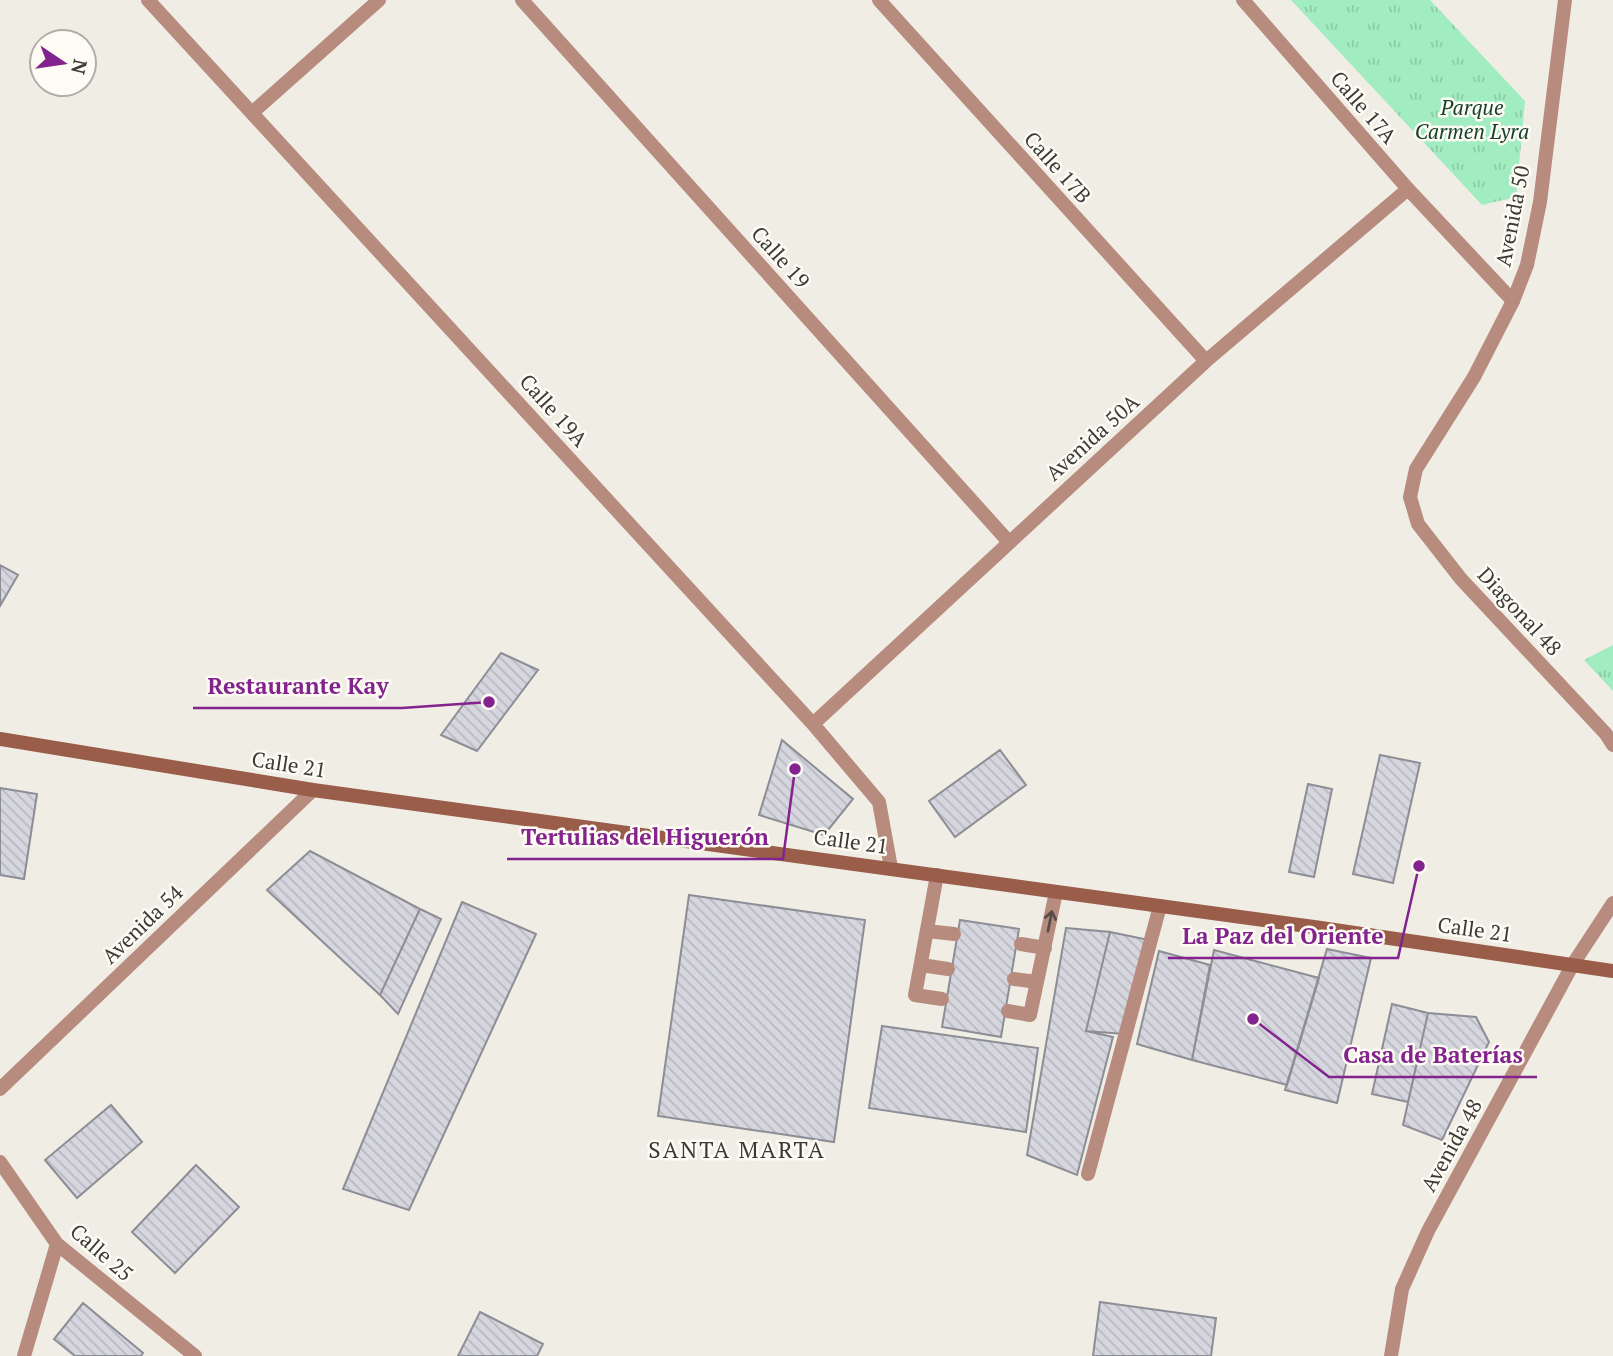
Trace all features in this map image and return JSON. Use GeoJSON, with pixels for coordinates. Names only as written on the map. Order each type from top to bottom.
{"type":"FeatureCollection","features":[{"type":"Feature","properties":{"kind":"main road","name":"Calle 21"},"geometry":{"type":"LineString","coordinates":[[0,739],[313,790],[891,868],[1613,971]]}},
{"type":"Feature","properties":{"kind":"street","name":"Calle 19A"},"geometry":{"type":"LineString","coordinates":[[148,0],[813,724],[879,802],[891,868]]}},
{"type":"Feature","properties":{"kind":"street"},"geometry":{"type":"LineString","coordinates":[[253,112],[379,0]]}},
{"type":"Feature","properties":{"kind":"street","name":"Calle 19"},"geometry":{"type":"LineString","coordinates":[[522,0],[1009,541]]}},
{"type":"Feature","properties":{"kind":"street","name":"Calle 17B"},"geometry":{"type":"LineString","coordinates":[[879,0],[1206,361]]}},
{"type":"Feature","properties":{"kind":"street","name":"Calle 17A"},"geometry":{"type":"LineString","coordinates":[[1243,0],[1408,188],[1513,300]]}},
{"type":"Feature","properties":{"kind":"street","name":"Avenida 50"},"geometry":{"type":"LineString","coordinates":[[1410,497],[1416,470],[1474,377],[1513,300],[1527,265],[1540,202],[1565,0]]}},
{"type":"Feature","properties":{"kind":"street","name":"Avenida 50A"},"geometry":{"type":"LineString","coordinates":[[813,724],[1206,361],[1408,188]]}},
{"type":"Feature","properties":{"kind":"street","name":"Diagonal 48"},"geometry":{"type":"LineString","coordinates":[[1410,497],[1418,524],[1461,579],[1606,734],[1613,746]]}},
{"type":"Feature","properties":{"kind":"street","name":"Avenida 54"},"geometry":{"type":"LineString","coordinates":[[0,1089],[313,790]]}},
{"type":"Feature","properties":{"kind":"street"},"geometry":{"type":"LineString","coordinates":[[937,875],[915,995],[942,999]]}},
{"type":"Feature","properties":{"kind":"street"},"geometry":{"type":"LineString","coordinates":[[1009,1011],[1030,1015],[1056,892]]}},
{"type":"Feature","properties":{"kind":"street"},"geometry":{"type":"LineString","coordinates":[[1573,964],[1613,903]]}},
{"type":"Feature","properties":{"kind":"street"},"geometry":{"type":"LineString","coordinates":[[1088,1174],[1160,906]]}},
{"type":"Feature","properties":{"kind":"street"},"geometry":{"type":"LineString","coordinates":[[927,931],[954,934]]}},
{"type":"Feature","properties":{"kind":"street"},"geometry":{"type":"LineString","coordinates":[[1021,944],[1045,948]]}},
{"type":"Feature","properties":{"kind":"street","name":"Avenida 48"},"geometry":{"type":"LineString","coordinates":[[1391,1356],[1402,1289],[1428,1231],[1573,964]]}},
{"type":"Feature","properties":{"kind":"street"},"geometry":{"type":"LineString","coordinates":[[921,965],[948,969]]}},
{"type":"Feature","properties":{"kind":"street"},"geometry":{"type":"LineString","coordinates":[[1014,979],[1037,982]]}},
{"type":"Feature","properties":{"kind":"street","name":"Calle 25"},"geometry":{"type":"LineString","coordinates":[[0,1162],[57,1244],[195,1356]]}},
{"type":"Feature","properties":{"kind":"street"},"geometry":{"type":"LineString","coordinates":[[24,1356],[57,1244]]}},
{"type":"Feature","properties":{"kind":"green space","name":"Parque Carmen Lyra"},"geometry":{"type":"Polygon","coordinates":[[[1291,0],[1430,0],[1525,101],[1516,197],[1482,205],[1291,0]]]}},
{"type":"Feature","properties":{"kind":"green space"},"geometry":{"type":"Polygon","coordinates":[[[1613,645],[1613,691],[1584,660],[1613,645]]]}},
{"type":"Feature","properties":{"kind":"building"},"geometry":{"type":"Polygon","coordinates":[[[0,565],[18,575],[0,606],[0,565]]]}},
{"type":"Feature","properties":{"kind":"building"},"geometry":{"type":"Polygon","coordinates":[[[501,653],[538,670],[477,751],[441,735],[501,653]]]}},
{"type":"Feature","properties":{"kind":"building"},"geometry":{"type":"Polygon","coordinates":[[[782,740],[853,799],[824,835],[759,815],[782,740]]]}},
{"type":"Feature","properties":{"kind":"building"},"geometry":{"type":"Polygon","coordinates":[[[1000,750],[1026,785],[955,837],[929,801],[1000,750]]]}},
{"type":"Feature","properties":{"kind":"building"},"geometry":{"type":"Polygon","coordinates":[[[1380,755],[1420,763],[1393,883],[1353,874],[1380,755]]]}},
{"type":"Feature","properties":{"kind":"building"},"geometry":{"type":"Polygon","coordinates":[[[1308,784],[1332,789],[1314,877],[1289,872],[1308,784]]]}},
{"type":"Feature","properties":{"kind":"building"},"geometry":{"type":"Polygon","coordinates":[[[0,788],[37,794],[24,879],[0,875],[0,788]]]}},
{"type":"Feature","properties":{"kind":"building"},"geometry":{"type":"Polygon","coordinates":[[[310,851],[420,909],[380,995],[267,890],[310,851]]]}},
{"type":"Feature","properties":{"kind":"building"},"geometry":{"type":"Polygon","coordinates":[[[689,895],[865,920],[834,1142],[658,1116],[689,895]]]}},
{"type":"Feature","properties":{"kind":"building"},"geometry":{"type":"Polygon","coordinates":[[[462,902],[536,934],[409,1210],[343,1189],[462,902]]]}},
{"type":"Feature","properties":{"kind":"building"},"geometry":{"type":"Polygon","coordinates":[[[420,909],[441,919],[398,1014],[380,995],[420,909]]]}},
{"type":"Feature","properties":{"kind":"building"},"geometry":{"type":"Polygon","coordinates":[[[960,920],[1019,929],[1001,1037],[942,1027],[960,920]]]}},
{"type":"Feature","properties":{"kind":"building"},"geometry":{"type":"Polygon","coordinates":[[[1066,928],[1110,932],[1086,1031],[1113,1037],[1077,1175],[1027,1155],[1066,928]]]}},
{"type":"Feature","properties":{"kind":"building"},"geometry":{"type":"Polygon","coordinates":[[[1110,932],[1149,940],[1124,1034],[1086,1031],[1110,932]]]}},
{"type":"Feature","properties":{"kind":"building"},"geometry":{"type":"Polygon","coordinates":[[[1327,949],[1371,958],[1337,1103],[1285,1090],[1327,949]]]}},
{"type":"Feature","properties":{"kind":"building"},"geometry":{"type":"Polygon","coordinates":[[[1214,950],[1319,978],[1287,1085],[1192,1060],[1214,950]]]}},
{"type":"Feature","properties":{"kind":"building"},"geometry":{"type":"Polygon","coordinates":[[[1159,951],[1210,965],[1192,1060],[1137,1044],[1159,951]]]}},
{"type":"Feature","properties":{"kind":"building"},"geometry":{"type":"Polygon","coordinates":[[[1392,1004],[1428,1013],[1408,1102],[1372,1094],[1392,1004]]]}},
{"type":"Feature","properties":{"kind":"building"},"geometry":{"type":"Polygon","coordinates":[[[1428,1013],[1476,1017],[1489,1042],[1442,1140],[1403,1125],[1428,1013]]]}},
{"type":"Feature","properties":{"kind":"building"},"geometry":{"type":"Polygon","coordinates":[[[882,1026],[1038,1048],[1026,1132],[869,1108],[882,1026]]]}},
{"type":"Feature","properties":{"kind":"building"},"geometry":{"type":"Polygon","coordinates":[[[111,1105],[142,1142],[77,1198],[45,1160],[111,1105]]]}},
{"type":"Feature","properties":{"kind":"building"},"geometry":{"type":"Polygon","coordinates":[[[196,1165],[239,1207],[175,1273],[132,1232],[196,1165]]]}},
{"type":"Feature","properties":{"kind":"building"},"geometry":{"type":"Polygon","coordinates":[[[1100,1302],[1216,1318],[1211,1356],[1093,1356],[1100,1302]]]}},
{"type":"Feature","properties":{"kind":"building"},"geometry":{"type":"Polygon","coordinates":[[[83,1303],[143,1353],[141,1356],[75,1356],[54,1339],[83,1303]]]}},
{"type":"Feature","properties":{"kind":"building"},"geometry":{"type":"Polygon","coordinates":[[[480,1312],[543,1344],[537,1356],[458,1356],[480,1312]]]}},
{"type":"Feature","properties":{"kind":"place","name":"Restaurante Kay"},"geometry":{"type":"Point","coordinates":[489,702]}},
{"type":"Feature","properties":{"kind":"place","name":"Tertulias del Higuerón"},"geometry":{"type":"Point","coordinates":[795,769]}},
{"type":"Feature","properties":{"kind":"place","name":"La Paz del Oriente"},"geometry":{"type":"Point","coordinates":[1419,866]}},
{"type":"Feature","properties":{"kind":"place","name":"Casa de Baterías"},"geometry":{"type":"Point","coordinates":[1253,1019]}},
{"type":"Feature","properties":{"kind":"district","name":"SANTA MARTA"},"geometry":{"type":"Point","coordinates":[737,1149]}}]}
